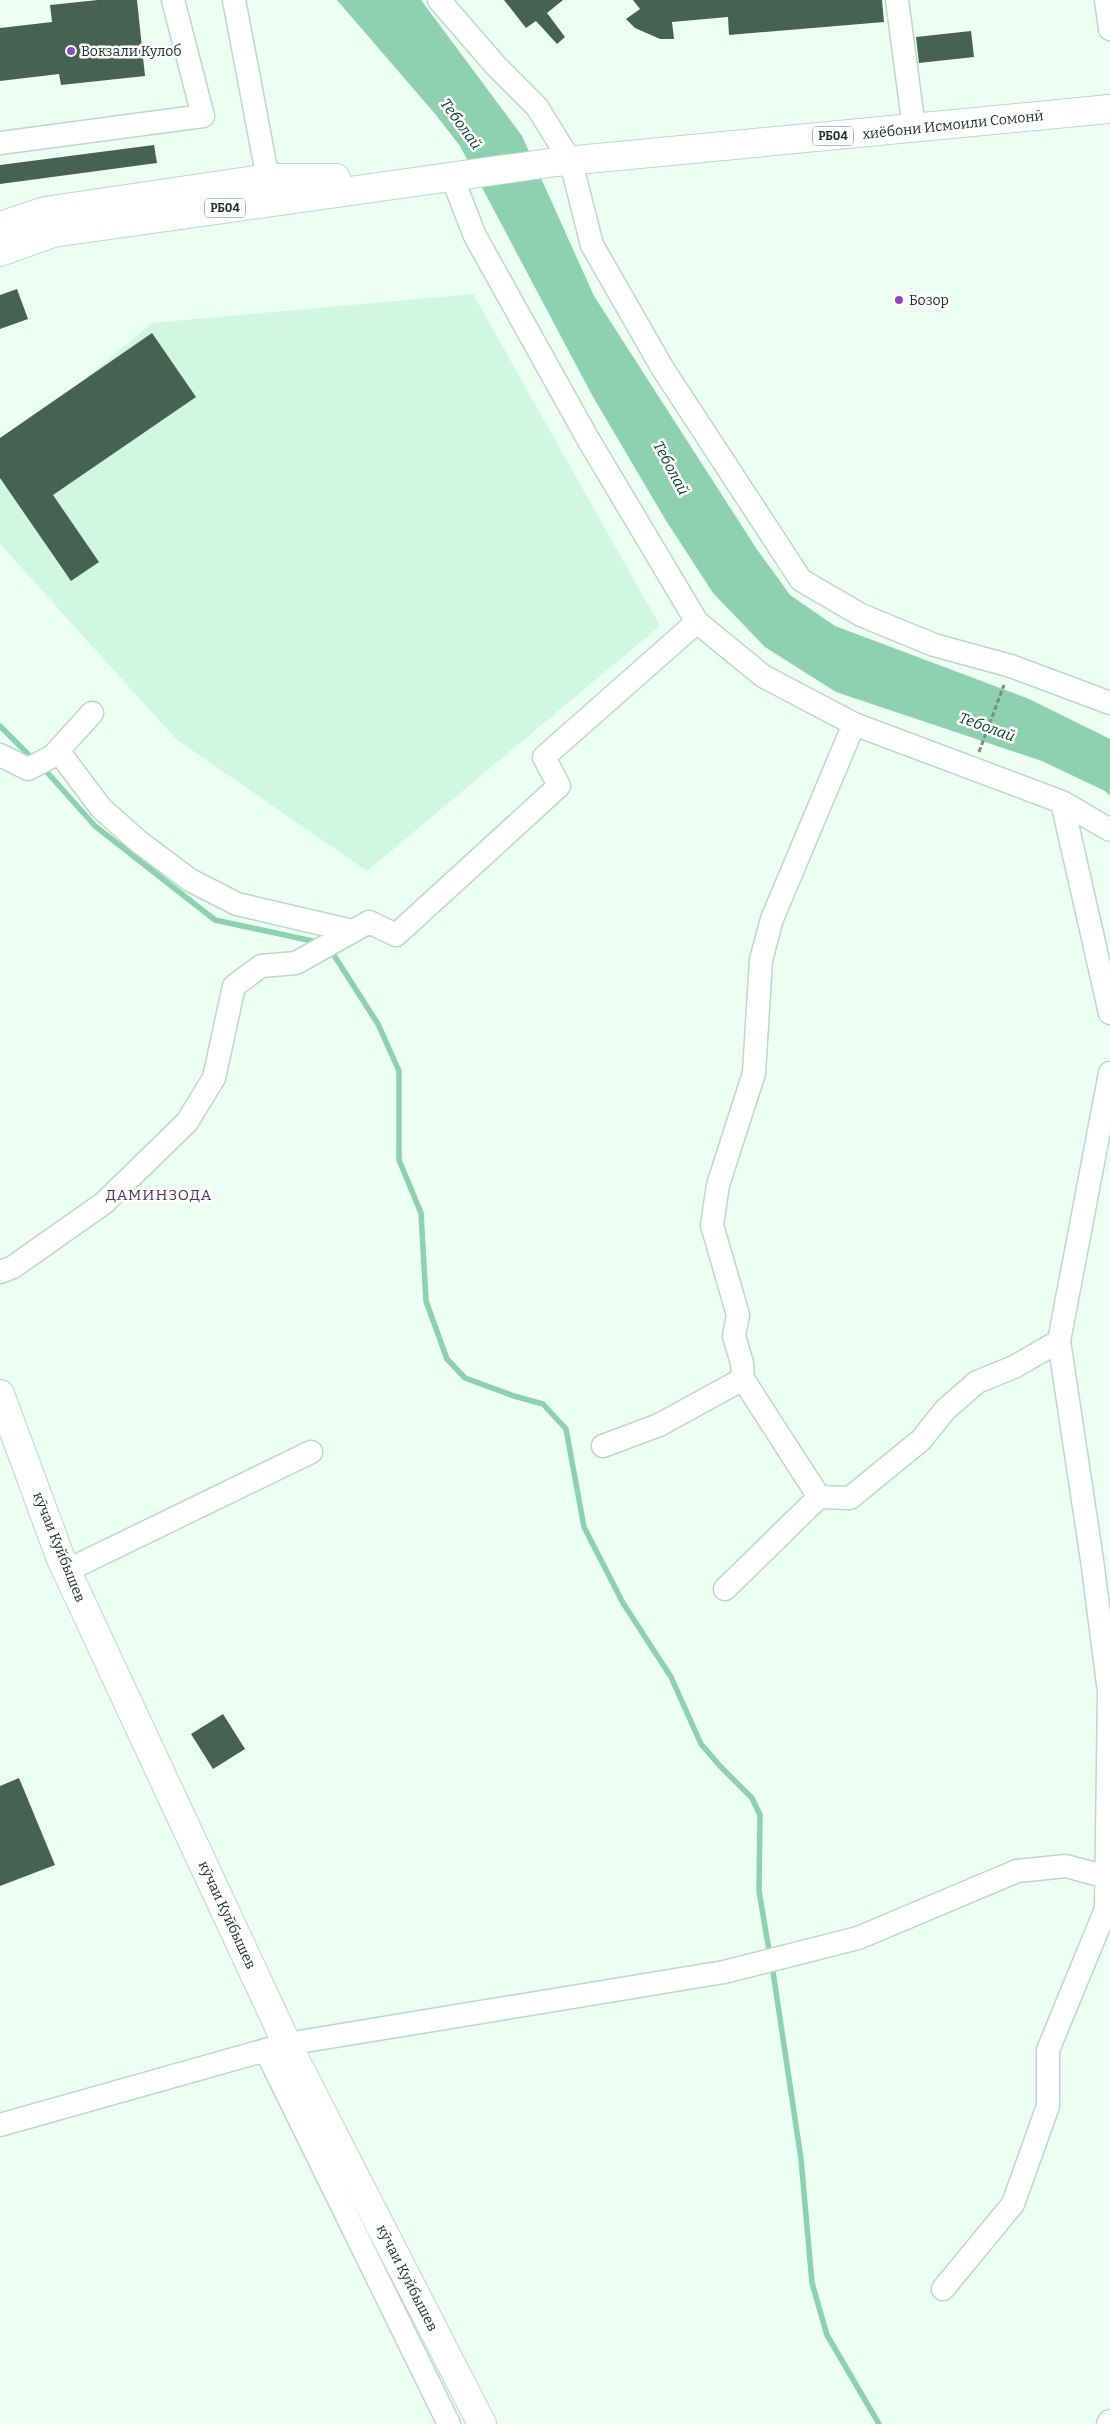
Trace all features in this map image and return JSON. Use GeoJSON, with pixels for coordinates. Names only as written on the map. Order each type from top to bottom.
{"type":"FeatureCollection","features":[{"type":"Feature","properties":{"kind":"main road","name":"хиёбони Исмоили Сомонӣ"},"geometry":{"type":"LineString","coordinates":[[564,162],[1110,109]]}},
{"type":"Feature","properties":{"kind":"main road","name":"РБ04"},"geometry":{"type":"LineString","coordinates":[[0,226],[45,211],[270,189],[452,177],[564,162]]}},
{"type":"Feature","properties":{"kind":"main road","name":"РБ04"},"geometry":{"type":"LineString","coordinates":[[0,252],[53,234],[270,189]]}},
{"type":"Feature","properties":{"kind":"main road","name":"кӯчаи Куйбышев"},"geometry":{"type":"LineString","coordinates":[[1,1402],[66,1571],[277,2048],[482,2424]]}},
{"type":"Feature","properties":{"kind":"street"},"geometry":{"type":"LineString","coordinates":[[0,143],[203,116],[173,0]]}},
{"type":"Feature","properties":{"kind":"street"},"geometry":{"type":"LineString","coordinates":[[234,0],[270,189]]}},
{"type":"Feature","properties":{"kind":"street"},"geometry":{"type":"LineString","coordinates":[[439,0],[496,66],[537,107],[564,162],[592,245],[663,369],[800,580],[861,615],[934,645],[1012,666],[1110,703]]}},
{"type":"Feature","properties":{"kind":"street"},"geometry":{"type":"LineString","coordinates":[[897,0],[914,128]]}},
{"type":"Feature","properties":{"kind":"street"},"geometry":{"type":"LineString","coordinates":[[1106,0],[1110,29]]}},
{"type":"Feature","properties":{"kind":"street"},"geometry":{"type":"LineString","coordinates":[[452,177],[475,236],[588,439],[697,622],[763,676],[854,724],[1062,802],[1110,830]]}},
{"type":"Feature","properties":{"kind":"street"},"geometry":{"type":"LineString","coordinates":[[0,1272],[13,1267],[104,1203],[187,1122],[214,1078],[234,986],[262,966],[296,963],[369,922],[396,935],[559,786],[544,757],[697,622]]}},
{"type":"Feature","properties":{"kind":"street"},"geometry":{"type":"LineString","coordinates":[[0,755],[28,769],[53,756],[92,713]]}},
{"type":"Feature","properties":{"kind":"street"},"geometry":{"type":"LineString","coordinates":[[819,1497],[743,1379],[742,1363],[734,1336],[738,1315],[712,1225],[718,1186],[754,1072],[761,960],[772,919],[854,724]]}},
{"type":"Feature","properties":{"kind":"street"},"geometry":{"type":"LineString","coordinates":[[53,756],[62,756],[75,770],[101,808],[138,841],[190,880],[237,904],[344,936]]}},
{"type":"Feature","properties":{"kind":"street"},"geometry":{"type":"LineString","coordinates":[[1062,802],[1110,1013]]}},
{"type":"Feature","properties":{"kind":"street"},"geometry":{"type":"LineString","coordinates":[[943,2290],[1012,2204],[1048,2106],[1048,2050],[1106,1909],[1108,1878],[1109,1692],[1092,1560],[1059,1341],[1110,1073]]}},
{"type":"Feature","properties":{"kind":"street"},"geometry":{"type":"LineString","coordinates":[[725,1589],[819,1497],[850,1498],[921,1440],[945,1410],[977,1382],[1014,1367],[1059,1341]]}},
{"type":"Feature","properties":{"kind":"street"},"geometry":{"type":"LineString","coordinates":[[603,1446],[659,1425],[743,1379]]}},
{"type":"Feature","properties":{"kind":"street"},"geometry":{"type":"LineString","coordinates":[[66,1571],[311,1452]]}},
{"type":"Feature","properties":{"kind":"street"},"geometry":{"type":"LineString","coordinates":[[0,2125],[277,2048],[724,1972],[858,1938],[1018,1871],[1066,1866],[1108,1878]]}},
{"type":"Feature","properties":{"kind":"street"},"geometry":{"type":"LineString","coordinates":[[277,2048],[449,2424]]}},
{"type":"Feature","properties":{"kind":"path"},"geometry":{"type":"LineString","coordinates":[[978,756],[1006,678]]}},
{"type":"Feature","properties":{"kind":"shaded area"},"geometry":{"type":"Polygon","coordinates":[[[473,294],[660,626],[367,871],[176,739],[0,544],[0,450],[152,323],[473,294]]]}},
{"type":"Feature","properties":{"kind":"water","name":"Теболай"},"geometry":{"type":"Polygon","coordinates":[[[337,0],[421,0],[522,136],[594,296],[756,548],[790,595],[835,626],[1029,699],[1110,739],[1110,796],[1105,791],[1042,761],[836,692],[765,647],[713,593],[665,519],[592,395],[460,146],[436,115],[337,0]]]}},
{"type":"Feature","properties":{"kind":"building","name":"Вокзали Кулоб"},"geometry":{"type":"Polygon","coordinates":[[[98,0],[137,0],[145,76],[61,85],[59,74],[0,81],[0,28],[52,22],[50,5],[98,0]]]}},
{"type":"Feature","properties":{"kind":"building"},"geometry":{"type":"Polygon","coordinates":[[[504,0],[563,0],[547,13],[565,37],[557,44],[536,21],[526,28],[504,0]]]}},
{"type":"Feature","properties":{"kind":"building"},"geometry":{"type":"Polygon","coordinates":[[[633,0],[882,0],[884,22],[729,35],[728,17],[672,22],[674,39],[660,39],[635,28],[626,19],[640,9],[633,0]]]}},
{"type":"Feature","properties":{"kind":"building"},"geometry":{"type":"Polygon","coordinates":[[[971,31],[974,57],[919,63],[916,37],[971,31]]]}},
{"type":"Feature","properties":{"kind":"building"},"geometry":{"type":"Polygon","coordinates":[[[154,145],[157,163],[0,184],[0,165],[154,145]]]}},
{"type":"Feature","properties":{"kind":"building"},"geometry":{"type":"Polygon","coordinates":[[[17,289],[28,319],[0,329],[0,295],[17,289]]]}},
{"type":"Feature","properties":{"kind":"building"},"geometry":{"type":"Polygon","coordinates":[[[152,333],[196,397],[53,495],[99,562],[71,581],[0,478],[0,438],[152,333]]]}},
{"type":"Feature","properties":{"kind":"building"},"geometry":{"type":"Polygon","coordinates":[[[223,1714],[245,1749],[213,1769],[191,1734],[223,1714]]]}},
{"type":"Feature","properties":{"kind":"building"},"geometry":{"type":"Polygon","coordinates":[[[19,1778],[55,1865],[0,1886],[0,1786],[19,1778]]]}},
{"type":"Feature","properties":{"kind":"waterway"},"geometry":{"type":"LineString","coordinates":[[0,726],[31,757]]}},
{"type":"Feature","properties":{"kind":"waterway"},"geometry":{"type":"LineString","coordinates":[[46,771],[95,826],[215,920],[317,942]]}},
{"type":"Feature","properties":{"kind":"waterway"},"geometry":{"type":"LineString","coordinates":[[330,949],[378,1024],[399,1071],[399,1160],[421,1213],[426,1301],[447,1359],[465,1378],[514,1396],[543,1404],[566,1429],[584,1527],[623,1603],[671,1677],[701,1744],[752,1798],[760,1815],[759,1891],[770,1956]]}},
{"type":"Feature","properties":{"kind":"waterway"},"geometry":{"type":"LineString","coordinates":[[772,1965],[801,2159],[812,2283],[827,2335],[879,2424]]}},
{"type":"Feature","properties":{"kind":"place","name":"Вокзали Кулоб"},"geometry":{"type":"Point","coordinates":[71,51]}},
{"type":"Feature","properties":{"kind":"place","name":"Бозор"},"geometry":{"type":"Point","coordinates":[899,300]}},
{"type":"Feature","properties":{"kind":"district","name":"ДАМИНЗОДА"},"geometry":{"type":"Point","coordinates":[159,1195]}}]}
